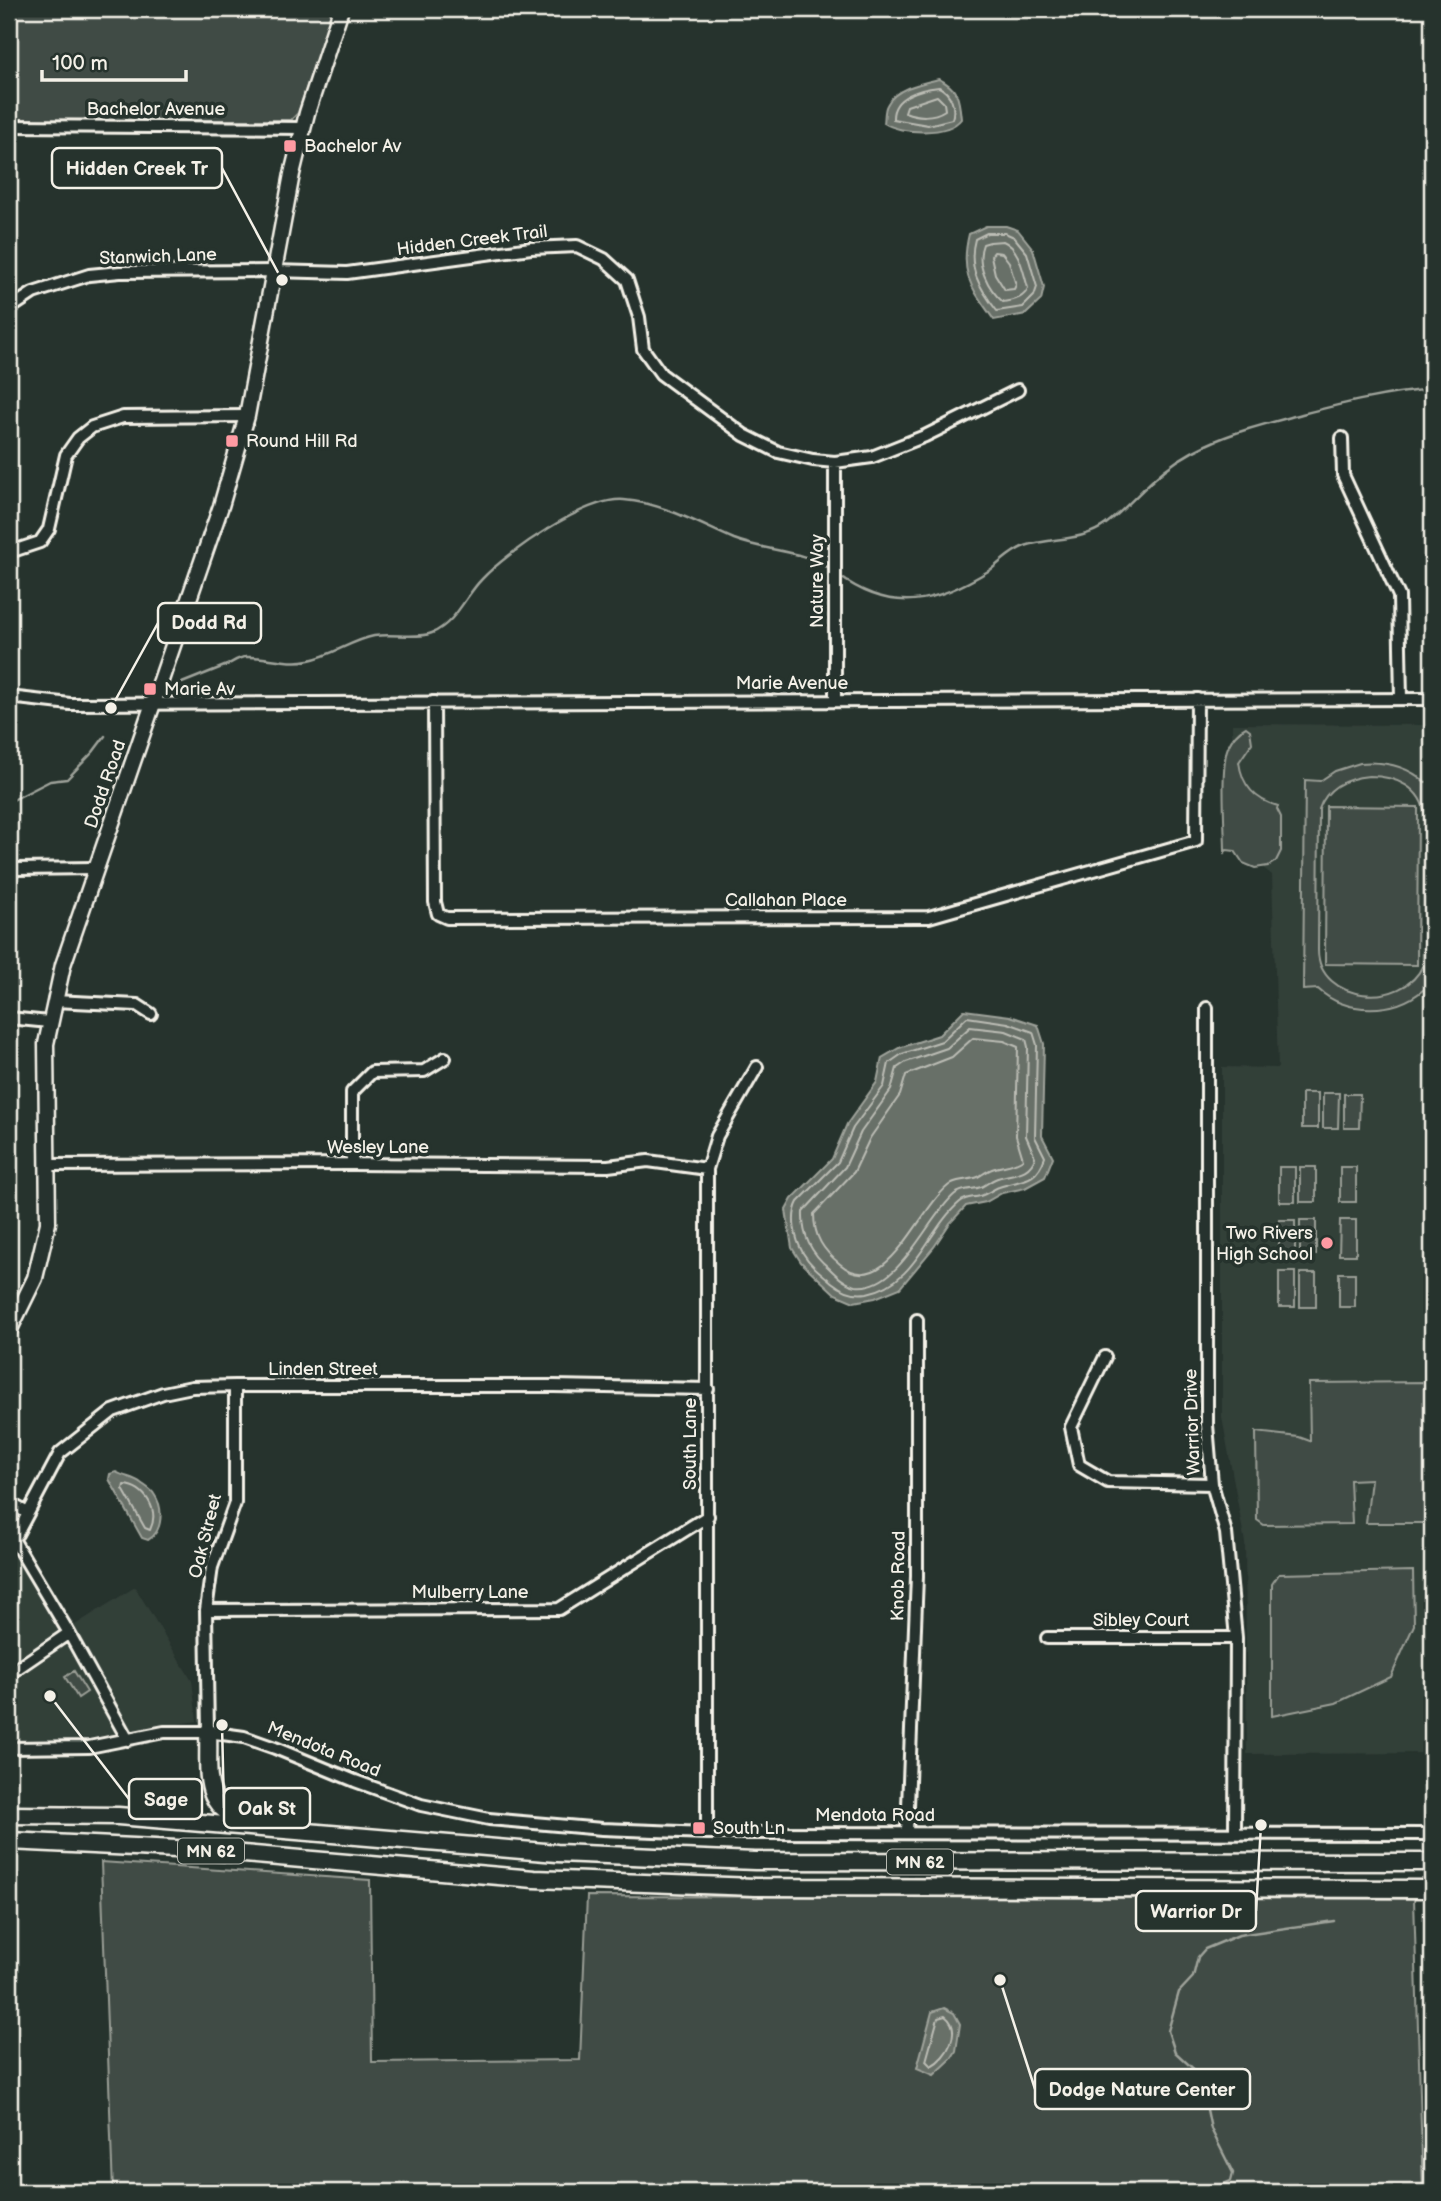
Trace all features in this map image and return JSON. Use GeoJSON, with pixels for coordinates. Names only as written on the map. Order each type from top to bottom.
{"type":"FeatureCollection","features":[{"type":"Feature","properties":{"kind":"highway"},"geometry":{"type":"LineString","coordinates":[[208,1732],[208,1781],[213,1795],[223,1809],[236,1817],[286,1830]]}},
{"type":"Feature","properties":{"kind":"highway","name":"MN 62"},"geometry":{"type":"LineString","coordinates":[[9,1815],[118,1816],[557,1853],[755,1861],[1432,1862]]}},
{"type":"Feature","properties":{"kind":"highway","name":"MN 62"},"geometry":{"type":"LineString","coordinates":[[9,1841],[197,1850],[548,1880],[755,1887],[1432,1889]]}},
{"type":"Feature","properties":{"kind":"highway"},"geometry":{"type":"LineString","coordinates":[[548,1880],[554,1866],[564,1863],[605,1865],[698,1859]]}},
{"type":"Feature","properties":{"kind":"main road","name":"Dodd Road"},"geometry":{"type":"LineString","coordinates":[[9,1331],[35,1278],[48,1223],[46,1069],[49,1022],[54,1000],[63,965],[221,506],[247,416],[303,128],[341,9]]}},
{"type":"Feature","properties":{"kind":"street","name":"Bachelor Avenue"},"geometry":{"type":"LineString","coordinates":[[9,126],[303,128]]}},
{"type":"Feature","properties":{"kind":"street","name":"Hidden Creek Trail"},"geometry":{"type":"LineString","coordinates":[[274,271],[347,273],[531,248],[578,246],[604,259],[627,280],[639,317],[643,349],[661,374],[744,435],[778,452],[813,460],[835,462],[872,457],[925,436],[1018,390]]}},
{"type":"Feature","properties":{"kind":"street","name":"Stanwich Lane"},"geometry":{"type":"LineString","coordinates":[[9,309],[33,293],[89,275],[120,272],[274,271]]}},
{"type":"Feature","properties":{"kind":"street"},"geometry":{"type":"LineString","coordinates":[[9,550],[40,542],[49,529],[66,455],[78,438],[92,427],[123,417],[247,416]]}},
{"type":"Feature","properties":{"kind":"street"},"geometry":{"type":"LineString","coordinates":[[1342,438],[1343,475],[1399,596],[1401,699]]}},
{"type":"Feature","properties":{"kind":"street","name":"Nature Way"},"geometry":{"type":"LineString","coordinates":[[835,462],[835,700]]}},
{"type":"Feature","properties":{"kind":"street","name":"Marie Avenue"},"geometry":{"type":"LineString","coordinates":[[9,696],[70,704],[1432,699]]}},
{"type":"Feature","properties":{"kind":"street","name":"Callahan Place"},"geometry":{"type":"LineString","coordinates":[[434,702],[435,902],[438,914],[447,918],[929,917],[1196,841],[1197,699]]}},
{"type":"Feature","properties":{"kind":"street"},"geometry":{"type":"LineString","coordinates":[[9,863],[16,869],[96,868]]}},
{"type":"Feature","properties":{"kind":"street"},"geometry":{"type":"LineString","coordinates":[[54,1000],[137,1005],[151,1014]]}},
{"type":"Feature","properties":{"kind":"street","name":"Warrior Drive"},"geometry":{"type":"LineString","coordinates":[[1207,1008],[1207,1425],[1212,1484],[1226,1533],[1236,1638],[1235,1832]]}},
{"type":"Feature","properties":{"kind":"street"},"geometry":{"type":"LineString","coordinates":[[9,1018],[49,1022]]}},
{"type":"Feature","properties":{"kind":"street"},"geometry":{"type":"LineString","coordinates":[[352,1164],[352,1092],[372,1072],[424,1071],[445,1058]]}},
{"type":"Feature","properties":{"kind":"street","name":"South Lane"},"geometry":{"type":"LineString","coordinates":[[707,1833],[707,1169],[717,1136],[757,1067]]}},
{"type":"Feature","properties":{"kind":"street","name":"Wesley Lane"},"geometry":{"type":"LineString","coordinates":[[48,1165],[608,1166],[648,1161],[707,1169]]}},
{"type":"Feature","properties":{"kind":"street","name":"Knob Road"},"geometry":{"type":"LineString","coordinates":[[907,1832],[917,1576],[917,1320]]}},
{"type":"Feature","properties":{"kind":"street"},"geometry":{"type":"LineString","coordinates":[[1105,1357],[1071,1427],[1079,1465],[1108,1482],[1212,1484]]}},
{"type":"Feature","properties":{"kind":"street","name":"Linden Street"},"geometry":{"type":"LineString","coordinates":[[11,1541],[60,1453],[113,1411],[163,1393],[192,1387],[235,1386],[708,1389]]}},
{"type":"Feature","properties":{"kind":"street","name":"Oak Street"},"geometry":{"type":"LineString","coordinates":[[208,1732],[206,1610],[212,1567],[235,1503],[235,1386]]}},
{"type":"Feature","properties":{"kind":"street"},"geometry":{"type":"LineString","coordinates":[[9,1503],[28,1513]]}},
{"type":"Feature","properties":{"kind":"street","name":"Mulberry Lane"},"geometry":{"type":"LineString","coordinates":[[206,1610],[559,1609],[708,1516]]}},
{"type":"Feature","properties":{"kind":"street"},"geometry":{"type":"LineString","coordinates":[[11,1541],[69,1633],[128,1740]]}},
{"type":"Feature","properties":{"kind":"street"},"geometry":{"type":"LineString","coordinates":[[9,1674],[69,1633]]}},
{"type":"Feature","properties":{"kind":"street","name":"Sibley Court"},"geometry":{"type":"LineString","coordinates":[[1047,1638],[1236,1638]]}},
{"type":"Feature","properties":{"kind":"street","name":"Mendota Road"},"geometry":{"type":"LineString","coordinates":[[9,1748],[89,1747],[164,1732],[208,1732],[244,1737],[265,1744],[355,1782],[421,1805],[489,1819],[603,1829],[707,1833],[1432,1834]]}},
{"type":"Feature","properties":{"kind":"shaded area"},"geometry":{"type":"Polygon","coordinates":[[[9,9],[333,9],[298,113],[291,120],[9,120],[9,9]]]}},
{"type":"Feature","properties":{"kind":"shaded area","name":"Two Rivers High School"},"geometry":{"type":"Polygon","coordinates":[[[1232,724],[1432,725],[1432,1753],[1247,1754],[1245,1543],[1222,1417],[1222,1067],[1278,1068],[1272,875],[1234,844],[1232,724]]]}},
{"type":"Feature","properties":{"kind":"shaded area"},"geometry":{"type":"Polygon","coordinates":[[[1246,727],[1250,730],[1252,743],[1239,762],[1243,778],[1256,796],[1278,806],[1281,817],[1281,851],[1276,861],[1268,866],[1255,868],[1243,863],[1235,851],[1225,852],[1226,756],[1233,738],[1246,727]]]}},
{"type":"Feature","properties":{"kind":"shaded area"},"geometry":{"type":"Polygon","coordinates":[[[1360,763],[1378,763],[1403,768],[1425,782],[1432,781],[1432,991],[1423,990],[1399,1004],[1356,1007],[1329,997],[1318,989],[1303,990],[1305,780],[1320,781],[1335,771],[1360,763]],[[1361,777],[1338,785],[1327,795],[1319,809],[1318,950],[1322,968],[1332,981],[1346,990],[1363,994],[1381,994],[1399,989],[1413,979],[1423,965],[1423,806],[1406,785],[1379,777],[1361,777]]]}},
{"type":"Feature","properties":{"kind":"shaded area"},"geometry":{"type":"Polygon","coordinates":[[[1326,806],[1418,807],[1417,965],[1325,964],[1326,806]]]}},
{"type":"Feature","properties":{"kind":"shaded area"},"geometry":{"type":"Polygon","coordinates":[[[1302,1093],[1318,1093],[1318,1128],[1302,1128],[1302,1093]]]}},
{"type":"Feature","properties":{"kind":"shaded area"},"geometry":{"type":"Polygon","coordinates":[[[1323,1093],[1339,1093],[1338,1128],[1323,1128],[1323,1093]]]}},
{"type":"Feature","properties":{"kind":"shaded area"},"geometry":{"type":"Polygon","coordinates":[[[1344,1094],[1360,1094],[1359,1128],[1344,1128],[1344,1094]]]}},
{"type":"Feature","properties":{"kind":"shaded area"},"geometry":{"type":"Polygon","coordinates":[[[1279,1167],[1295,1167],[1295,1202],[1279,1202],[1279,1167]]]}},
{"type":"Feature","properties":{"kind":"shaded area"},"geometry":{"type":"Polygon","coordinates":[[[1300,1167],[1316,1167],[1316,1202],[1300,1202],[1300,1167]]]}},
{"type":"Feature","properties":{"kind":"shaded area"},"geometry":{"type":"Polygon","coordinates":[[[1340,1167],[1356,1167],[1356,1202],[1340,1202],[1340,1167]]]}},
{"type":"Feature","properties":{"kind":"shaded area"},"geometry":{"type":"Polygon","coordinates":[[[1279,1220],[1295,1220],[1295,1254],[1279,1254],[1279,1220]]]}},
{"type":"Feature","properties":{"kind":"shaded area"},"geometry":{"type":"Polygon","coordinates":[[[1300,1220],[1316,1220],[1316,1255],[1300,1255],[1300,1220]]]}},
{"type":"Feature","properties":{"kind":"shaded area"},"geometry":{"type":"Polygon","coordinates":[[[1340,1220],[1356,1220],[1356,1255],[1339,1255],[1340,1220]]]}},
{"type":"Feature","properties":{"kind":"shaded area"},"geometry":{"type":"Polygon","coordinates":[[[1279,1272],[1295,1272],[1295,1307],[1279,1307],[1279,1272]]]}},
{"type":"Feature","properties":{"kind":"shaded area"},"geometry":{"type":"Polygon","coordinates":[[[1300,1273],[1316,1273],[1316,1307],[1300,1307],[1300,1273]]]}},
{"type":"Feature","properties":{"kind":"shaded area"},"geometry":{"type":"Polygon","coordinates":[[[1339,1273],[1355,1273],[1355,1307],[1339,1307],[1339,1273]]]}},
{"type":"Feature","properties":{"kind":"shaded area"},"geometry":{"type":"Polygon","coordinates":[[[1432,1382],[1432,1523],[1366,1523],[1371,1479],[1350,1480],[1352,1524],[1264,1525],[1257,1520],[1256,1432],[1299,1437],[1310,1441],[1309,1383],[1432,1382]]]}},
{"type":"Feature","properties":{"kind":"shaded area"},"geometry":{"type":"Polygon","coordinates":[[[23,1542],[75,1625],[135,1587],[192,1681],[197,1721],[77,1740],[9,1739],[9,1559],[23,1542]]]}},
{"type":"Feature","properties":{"kind":"shaded area"},"geometry":{"type":"Polygon","coordinates":[[[1413,1571],[1414,1625],[1391,1677],[1336,1703],[1272,1716],[1272,1584],[1279,1574],[1413,1571]]]}},
{"type":"Feature","properties":{"kind":"shaded area"},"geometry":{"type":"Polygon","coordinates":[[[74,1671],[87,1692],[78,1698],[65,1677],[74,1671]]]}},
{"type":"Feature","properties":{"kind":"shaded area"},"geometry":{"type":"Polygon","coordinates":[[[101,1862],[370,1880],[372,2062],[580,2060],[587,1896],[1414,1899],[1423,2192],[113,2192],[101,1862]]]}},
{"type":"Feature","properties":{"kind":"water"},"geometry":{"type":"Polygon","coordinates":[[[939,79],[957,95],[961,119],[955,125],[924,132],[892,127],[884,123],[886,107],[896,94],[939,79]]]}},
{"type":"Feature","properties":{"kind":"water"},"geometry":{"type":"Polygon","coordinates":[[[986,226],[1006,226],[1018,230],[1033,249],[1044,287],[1041,300],[1026,314],[994,320],[974,290],[967,271],[966,248],[969,234],[986,226]]]}},
{"type":"Feature","properties":{"kind":"water"},"geometry":{"type":"Polygon","coordinates":[[[964,1010],[1010,1016],[1038,1025],[1044,1044],[1042,1136],[1053,1157],[1045,1177],[1025,1188],[966,1206],[900,1288],[875,1298],[854,1302],[835,1294],[801,1262],[792,1248],[786,1210],[792,1199],[832,1159],[847,1124],[877,1082],[882,1058],[899,1048],[939,1035],[964,1010]]]}},
{"type":"Feature","properties":{"kind":"water"},"geometry":{"type":"Polygon","coordinates":[[[116,1472],[138,1481],[152,1491],[157,1500],[159,1526],[148,1540],[142,1538],[109,1479],[110,1474],[116,1472]]]}},
{"type":"Feature","properties":{"kind":"water"},"geometry":{"type":"Polygon","coordinates":[[[944,2008],[954,2013],[960,2024],[956,2051],[934,2075],[917,2068],[932,2012],[944,2008]]]}},
{"type":"Feature","properties":{"kind":"waterway"},"geometry":{"type":"LineString","coordinates":[[838,575],[877,596],[896,600],[933,597],[990,570],[1020,548],[1097,530],[1171,465],[1217,440],[1334,406],[1432,389]]}},
{"type":"Feature","properties":{"kind":"waterway"},"geometry":{"type":"LineString","coordinates":[[182,683],[243,657],[301,661],[326,655],[374,636],[419,636],[432,633],[448,623],[482,579],[528,541],[569,517],[608,501],[624,500],[653,505],[734,539],[796,554],[830,569]]}},
{"type":"Feature","properties":{"kind":"waterway"},"geometry":{"type":"LineString","coordinates":[[9,802],[50,781],[67,779],[105,736]]}},
{"type":"Feature","properties":{"kind":"waterway"},"geometry":{"type":"LineString","coordinates":[[1212,2192],[1212,2189],[1231,2181],[1233,2173],[1211,2129],[1200,2075],[1175,2052],[1168,2031],[1179,1992],[1193,1977],[1198,1957],[1205,1949],[1239,1935],[1334,1921]]}},
{"type":"Feature","properties":{"kind":"place","name":"Bachelor Av"},"geometry":{"type":"Point","coordinates":[290,146]}},
{"type":"Feature","properties":{"kind":"place","name":"Hidden Creek Tr"},"geometry":{"type":"Point","coordinates":[282,280]}},
{"type":"Feature","properties":{"kind":"place","name":"Round Hill Rd"},"geometry":{"type":"Point","coordinates":[232,441]}},
{"type":"Feature","properties":{"kind":"place","name":"Marie Av"},"geometry":{"type":"Point","coordinates":[150,689]}},
{"type":"Feature","properties":{"kind":"place","name":"Dodd Rd"},"geometry":{"type":"Point","coordinates":[111,708]}},
{"type":"Feature","properties":{"kind":"place","name":"Two Rivers High School"},"geometry":{"type":"Point","coordinates":[1327,1243]}},
{"type":"Feature","properties":{"kind":"place","name":"Sage"},"geometry":{"type":"Point","coordinates":[50,1696]}},
{"type":"Feature","properties":{"kind":"place","name":"Oak St"},"geometry":{"type":"Point","coordinates":[222,1725]}},
{"type":"Feature","properties":{"kind":"place","name":"Warrior Dr"},"geometry":{"type":"Point","coordinates":[1261,1825]}},
{"type":"Feature","properties":{"kind":"place","name":"South Ln"},"geometry":{"type":"Point","coordinates":[699,1828]}},
{"type":"Feature","properties":{"kind":"place","name":"Dodge Nature Center"},"geometry":{"type":"Point","coordinates":[1000,1980]}}]}
